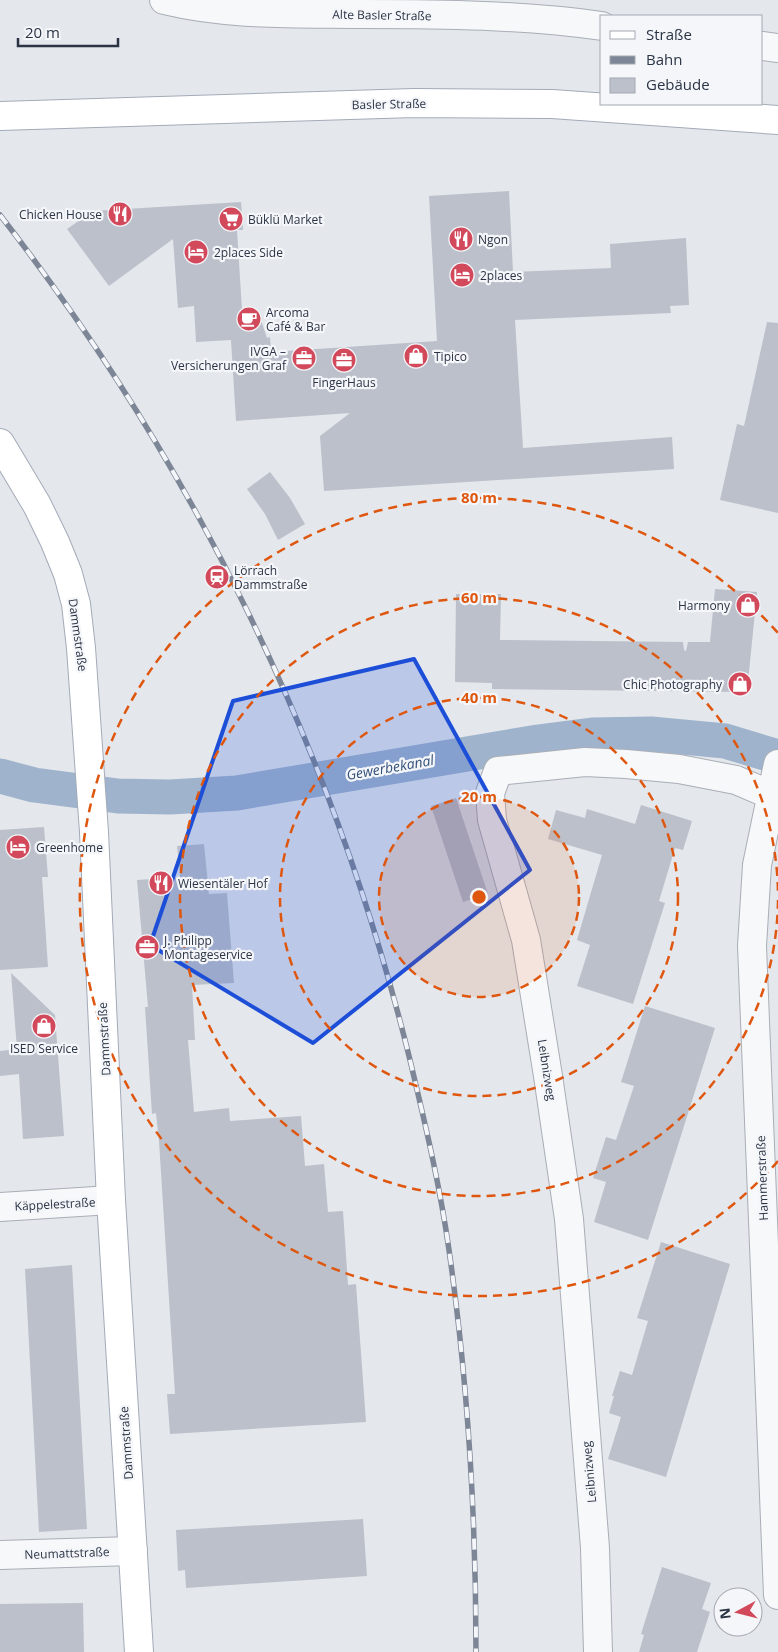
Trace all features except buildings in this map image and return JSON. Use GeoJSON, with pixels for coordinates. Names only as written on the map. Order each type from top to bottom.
{"type":"FeatureCollection","features":[{"type":"Feature","properties":{"kind":"main road","name":"Basler Straße"},"geometry":{"type":"LineString","coordinates":[[0,116],[414,103],[552,104],[778,120]]}},
{"type":"Feature","properties":{"kind":"main road","name":"Dammstraße"},"geometry":{"type":"LineString","coordinates":[[0,443],[45,520],[68,574],[76,604],[94,832],[111,1200],[139,1652]]}},
{"type":"Feature","properties":{"kind":"street","name":"Alte Basler Straße"},"geometry":{"type":"LineString","coordinates":[[164,0],[251,13],[387,14],[455,8],[600,26]]}},
{"type":"Feature","properties":{"kind":"street"},"geometry":{"type":"LineString","coordinates":[[763,46],[778,48]]}},
{"type":"Feature","properties":{"kind":"street","name":"Leibnizweg"},"geometry":{"type":"LineString","coordinates":[[598,1652],[595,1548],[569,1219],[526,940],[492,820],[490,793],[498,771],[585,762],[679,769],[736,780],[756,787],[774,780]]}},
{"type":"Feature","properties":{"kind":"street","name":"Hammerstraße"},"geometry":{"type":"LineString","coordinates":[[774,780],[757,874],[752,946],[767,1025],[778,1595]]}},
{"type":"Feature","properties":{"kind":"street","name":"Käppelestraße"},"geometry":{"type":"LineString","coordinates":[[0,1207],[111,1200]]}},
{"type":"Feature","properties":{"kind":"street","name":"Neumattstraße"},"geometry":{"type":"LineString","coordinates":[[0,1555],[133,1551]]}},
{"type":"Feature","properties":{"kind":"highlighted area"},"geometry":{"type":"Polygon","coordinates":[[[414,659],[530,870],[313,1043],[150,945],[233,701],[414,659]]]}},
{"type":"Feature","properties":{"kind":"waterway","name":"Gewerbekanal"},"geometry":{"type":"LineString","coordinates":[[0,776],[34,785],[118,796],[170,797],[237,793],[538,742],[592,735],[651,734],[725,741],[778,757]]}},
{"type":"Feature","properties":{"kind":"railway"},"geometry":{"type":"LineString","coordinates":[[0,215],[70,311],[136,409],[195,511],[250,616],[298,723],[341,833],[379,945],[410,1060],[437,1178],[456,1300],[470,1451],[476,1652]]}},
{"type":"Feature","properties":{"kind":"place","name":"Chicken House"},"geometry":{"type":"Point","coordinates":[120,214]}},
{"type":"Feature","properties":{"kind":"place","name":"Büklü Market"},"geometry":{"type":"Point","coordinates":[231,219]}},
{"type":"Feature","properties":{"kind":"place","name":"Ngon"},"geometry":{"type":"Point","coordinates":[461,239]}},
{"type":"Feature","properties":{"kind":"place","name":"2places Side"},"geometry":{"type":"Point","coordinates":[196,252]}},
{"type":"Feature","properties":{"kind":"place","name":"2places"},"geometry":{"type":"Point","coordinates":[462,275]}},
{"type":"Feature","properties":{"kind":"place","name":"Arcoma Café & Bar"},"geometry":{"type":"Point","coordinates":[249,319]}},
{"type":"Feature","properties":{"kind":"place","name":"Tipico"},"geometry":{"type":"Point","coordinates":[416,356]}},
{"type":"Feature","properties":{"kind":"place","name":"IVGA – Versicherungen Graf"},"geometry":{"type":"Point","coordinates":[304,358]}},
{"type":"Feature","properties":{"kind":"place","name":"FingerHaus"},"geometry":{"type":"Point","coordinates":[344,360]}},
{"type":"Feature","properties":{"kind":"place","name":"Lörrach Dammstraße"},"geometry":{"type":"Point","coordinates":[217,577]}},
{"type":"Feature","properties":{"kind":"place","name":"Harmony"},"geometry":{"type":"Point","coordinates":[748,605]}},
{"type":"Feature","properties":{"kind":"place","name":"Chic Photography"},"geometry":{"type":"Point","coordinates":[740,684]}},
{"type":"Feature","properties":{"kind":"place","name":"Greenhome"},"geometry":{"type":"Point","coordinates":[18,847]}},
{"type":"Feature","properties":{"kind":"place","name":"Wiesentäler Hof"},"geometry":{"type":"Point","coordinates":[161,883]}},
{"type":"Feature","properties":{"kind":"place","name":"J. Philipp Montageservice"},"geometry":{"type":"Point","coordinates":[147,947]}},
{"type":"Feature","properties":{"kind":"place","name":"ISED Service"},"geometry":{"type":"Point","coordinates":[44,1026]}}]}
